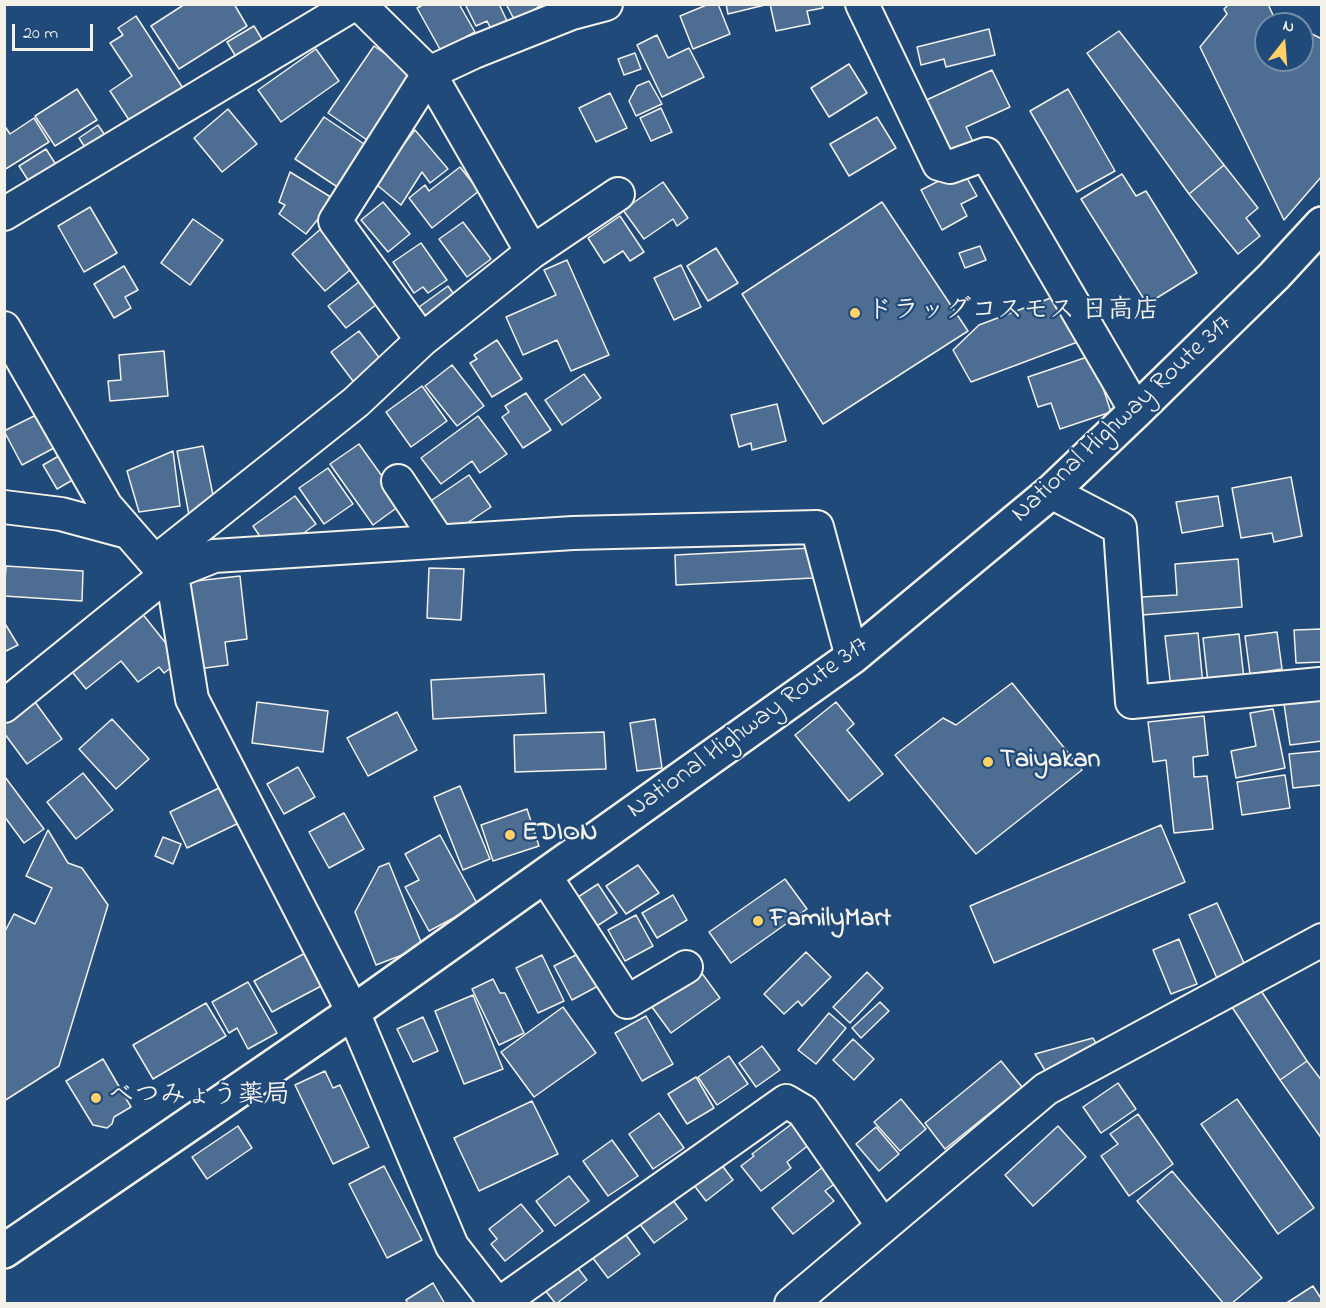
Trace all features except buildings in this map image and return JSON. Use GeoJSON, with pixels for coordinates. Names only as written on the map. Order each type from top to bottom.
{"type":"FeatureCollection","features":[{"type":"Feature","properties":{"kind":"highway","name":"National Highway Route 317"},"geometry":{"type":"LineString","coordinates":[[4,1251],[352,1012],[852,657],[1051,492],[1274,276],[1322,224]]}},
{"type":"Feature","properties":{"kind":"street"},"geometry":{"type":"LineString","coordinates":[[422,340],[335,221],[429,73],[474,52],[572,13],[606,4]]}},
{"type":"Feature","properties":{"kind":"street"},"geometry":{"type":"LineString","coordinates":[[862,4],[939,164],[950,167],[986,154],[1136,411]]}},
{"type":"Feature","properties":{"kind":"street"},"geometry":{"type":"LineString","coordinates":[[4,214],[347,7],[429,73],[532,252]]}},
{"type":"Feature","properties":{"kind":"street"},"geometry":{"type":"LineString","coordinates":[[4,706],[356,402],[422,340],[532,252],[618,194]]}},
{"type":"Feature","properties":{"kind":"street"},"geometry":{"type":"LineString","coordinates":[[4,328],[106,506],[174,587],[192,699],[352,1012],[452,1246],[498,1304],[786,1101],[803,1111],[883,1226]]}},
{"type":"Feature","properties":{"kind":"street"},"geometry":{"type":"LineString","coordinates":[[398,482],[438,541]]}},
{"type":"Feature","properties":{"kind":"street"},"geometry":{"type":"LineString","coordinates":[[1051,492],[1120,528],[1132,702],[1320,684]]}},
{"type":"Feature","properties":{"kind":"street"},"geometry":{"type":"LineString","coordinates":[[4,507],[61,514],[128,532]]}},
{"type":"Feature","properties":{"kind":"street"},"geometry":{"type":"LineString","coordinates":[[161,569],[214,556],[573,532],[817,527],[852,657]]}},
{"type":"Feature","properties":{"kind":"street"},"geometry":{"type":"LineString","coordinates":[[545,876],[627,1002],[686,967]]}},
{"type":"Feature","properties":{"kind":"street"},"geometry":{"type":"LineString","coordinates":[[791,1304],[1046,1089],[1322,940]]}},
{"type":"Feature","properties":{"kind":"place","name":"ドラッグコスモス 日高店"},"geometry":{"type":"Point","coordinates":[855,313]}},
{"type":"Feature","properties":{"kind":"place","name":"Taiyakan"},"geometry":{"type":"Point","coordinates":[988,762]}},
{"type":"Feature","properties":{"kind":"place","name":"EDION"},"geometry":{"type":"Point","coordinates":[510,835]}},
{"type":"Feature","properties":{"kind":"place","name":"FamilyMart"},"geometry":{"type":"Point","coordinates":[758,921]}},
{"type":"Feature","properties":{"kind":"place","name":"べつみょう薬局"},"geometry":{"type":"Point","coordinates":[96,1098]}}]}
